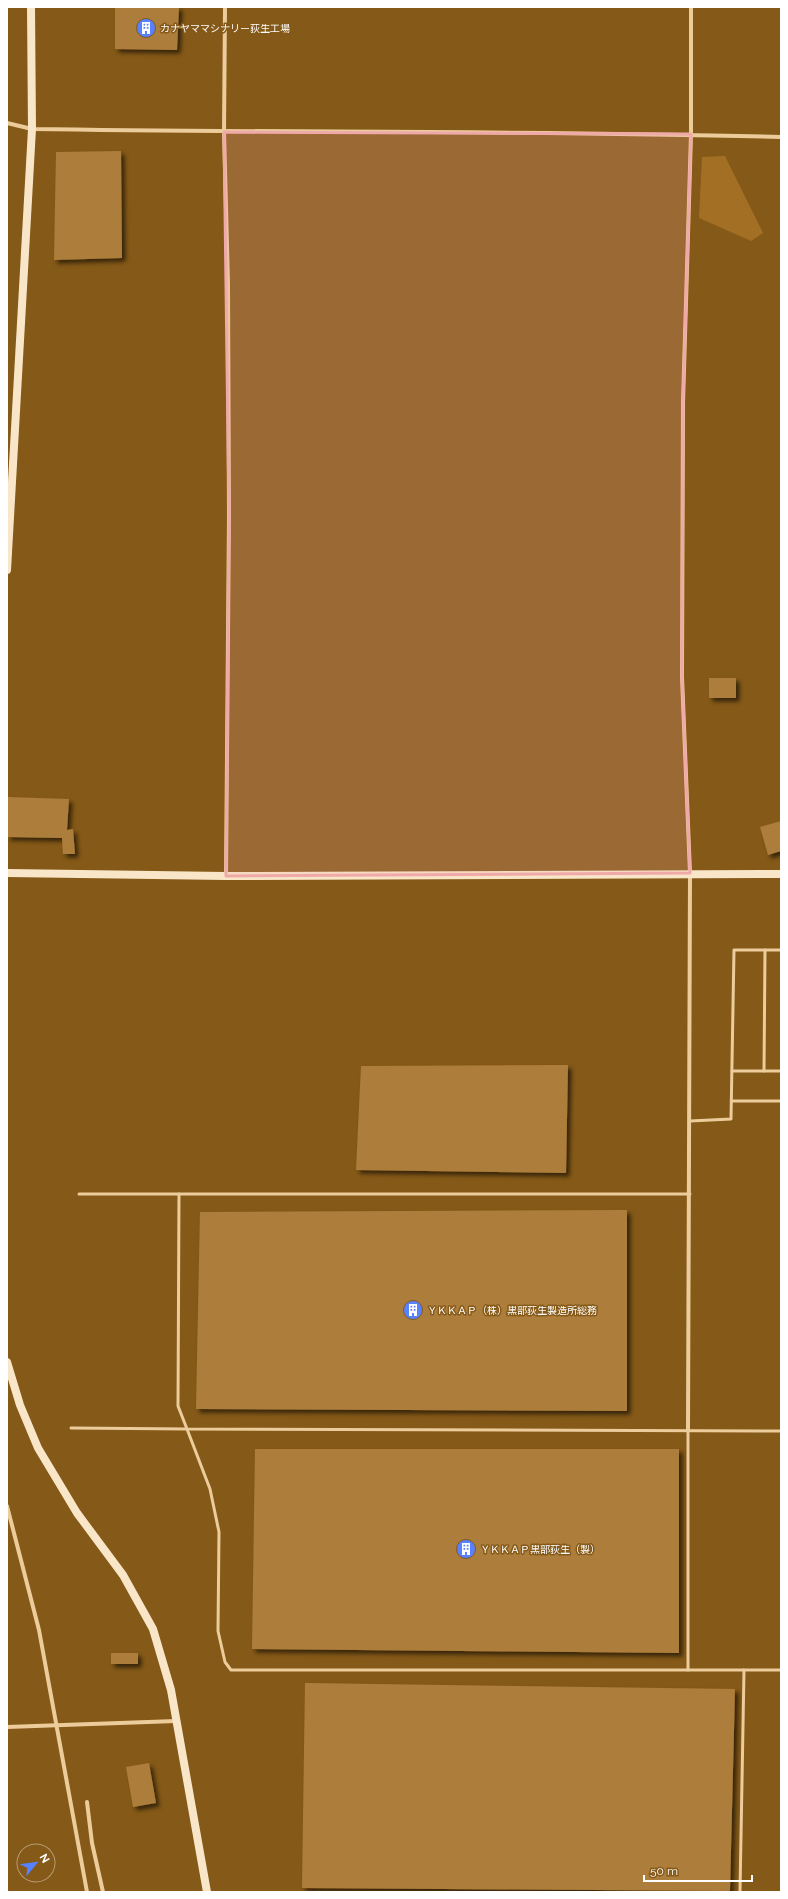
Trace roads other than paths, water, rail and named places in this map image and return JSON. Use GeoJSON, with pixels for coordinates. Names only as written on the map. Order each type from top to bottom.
{"type":"FeatureCollection","features":[{"type":"Feature","properties":{"kind":"street"},"geometry":{"type":"LineString","coordinates":[[7,570],[8,528],[32,129],[31,7]]}},
{"type":"Feature","properties":{"kind":"street"},"geometry":{"type":"LineString","coordinates":[[225,7],[224,132],[228,284],[229,499],[226,876]]}},
{"type":"Feature","properties":{"kind":"street"},"geometry":{"type":"LineString","coordinates":[[688,1429],[690,873],[682,669],[683,403],[691,134],[691,7]]}},
{"type":"Feature","properties":{"kind":"street"},"geometry":{"type":"LineString","coordinates":[[7,123],[32,129],[224,132],[691,134],[781,136]]}},
{"type":"Feature","properties":{"kind":"street"},"geometry":{"type":"LineString","coordinates":[[7,874],[226,876],[690,873],[781,874]]}},
{"type":"Feature","properties":{"kind":"street"},"geometry":{"type":"LineString","coordinates":[[7,1362],[20,1405],[38,1448],[77,1513],[123,1574],[153,1629],[170,1690],[206,1892]]}},
{"type":"Feature","properties":{"kind":"street"},"geometry":{"type":"LineString","coordinates":[[7,1506],[39,1630],[87,1892]]}},
{"type":"Feature","properties":{"kind":"street"},"geometry":{"type":"LineString","coordinates":[[7,1727],[176,1721]]}},
{"type":"Feature","properties":{"kind":"street"},"geometry":{"type":"LineString","coordinates":[[87,1802],[92,1843],[103,1892]]}},
{"type":"Feature","properties":{"kind":"lane"},"geometry":{"type":"LineString","coordinates":[[690,1121],[731,1119],[734,950],[781,950]]}},
{"type":"Feature","properties":{"kind":"lane"},"geometry":{"type":"LineString","coordinates":[[764,1071],[765,950]]}},
{"type":"Feature","properties":{"kind":"lane"},"geometry":{"type":"LineString","coordinates":[[732,1071],[781,1071]]}},
{"type":"Feature","properties":{"kind":"lane"},"geometry":{"type":"LineString","coordinates":[[732,1101],[781,1101]]}},
{"type":"Feature","properties":{"kind":"lane"},"geometry":{"type":"LineString","coordinates":[[79,1194],[690,1194]]}},
{"type":"Feature","properties":{"kind":"lane"},"geometry":{"type":"LineString","coordinates":[[179,1194],[178,1406],[210,1489],[219,1532],[218,1631],[225,1662],[231,1670],[781,1670]]}},
{"type":"Feature","properties":{"kind":"lane"},"geometry":{"type":"LineString","coordinates":[[71,1428],[781,1430]]}},
{"type":"Feature","properties":{"kind":"lane"},"geometry":{"type":"LineString","coordinates":[[688,1429],[688,1670]]}},
{"type":"Feature","properties":{"kind":"lane"},"geometry":{"type":"LineString","coordinates":[[740,1892],[744,1670]]}},
{"type":"Feature","properties":{"kind":"place","name":"カナヤママシナリー荻生工場"},"geometry":{"type":"Point","coordinates":[146,28]}},
{"type":"Feature","properties":{"kind":"place","name":"ＹＫＫＡＰ（株）黒部荻生製造所総務"},"geometry":{"type":"Point","coordinates":[413,1310]}},
{"type":"Feature","properties":{"kind":"place","name":"ＹＫＫＡＰ黒部荻生（製）"},"geometry":{"type":"Point","coordinates":[466,1549]}}]}
